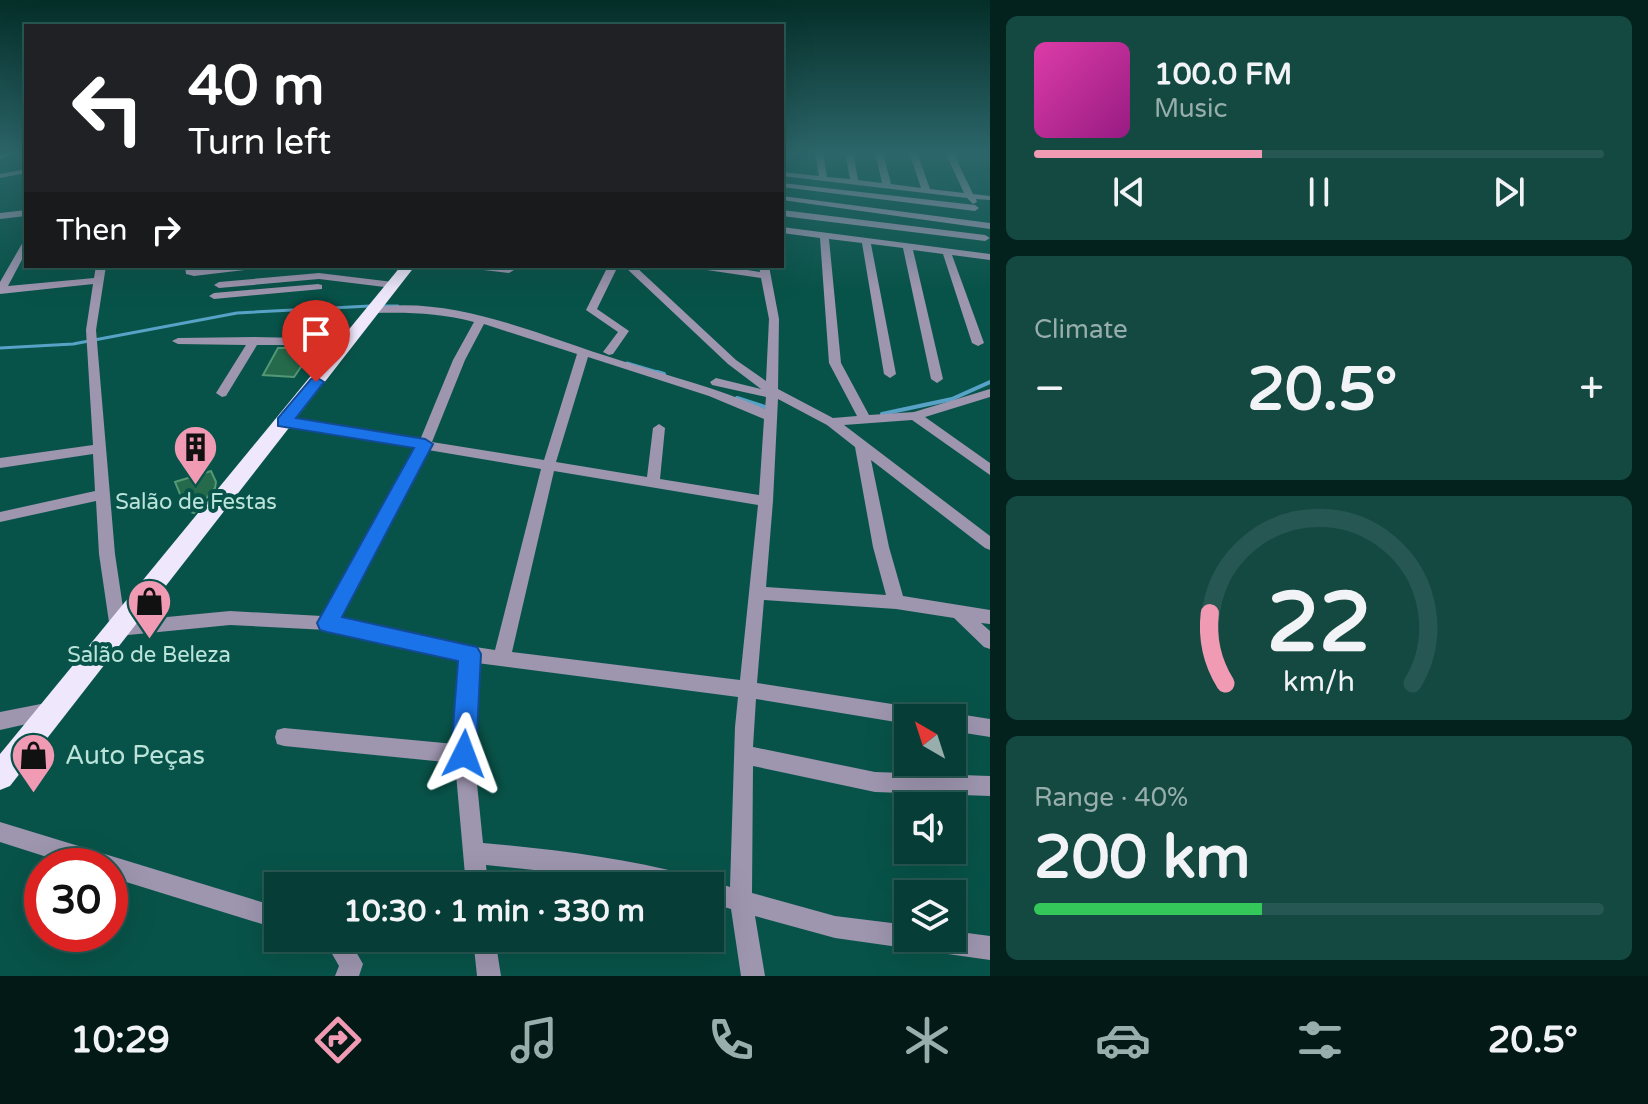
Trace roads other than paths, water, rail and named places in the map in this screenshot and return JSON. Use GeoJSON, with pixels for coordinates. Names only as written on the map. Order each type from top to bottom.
{"type":"FeatureCollection","features":[{"type":"Feature","properties":{"kind":"main road"},"geometry":{"type":"LineString","coordinates":[[0,776],[406,268]]}},
{"type":"Feature","properties":{"kind":"street"},"geometry":{"type":"LineString","coordinates":[[784,198],[985,225]]}},
{"type":"Feature","properties":{"kind":"street"},"geometry":{"type":"LineString","coordinates":[[887,198],[975,208]]}},
{"type":"Feature","properties":{"kind":"street"},"geometry":{"type":"LineString","coordinates":[[784,230],[990,254],[985,225],[972,198]]}},
{"type":"Feature","properties":{"kind":"street"},"geometry":{"type":"LineString","coordinates":[[0,216],[24,213]]}},
{"type":"Feature","properties":{"kind":"street"},"geometry":{"type":"LineString","coordinates":[[784,213],[985,238]]}},
{"type":"Feature","properties":{"kind":"street"},"geometry":{"type":"LineString","coordinates":[[824,235],[835,363],[865,420]]}},
{"type":"Feature","properties":{"kind":"street"},"geometry":{"type":"LineString","coordinates":[[866,240],[890,374]]}},
{"type":"Feature","properties":{"kind":"street"},"geometry":{"type":"LineString","coordinates":[[907,245],[937,379]]}},
{"type":"Feature","properties":{"kind":"street"},"geometry":{"type":"LineString","coordinates":[[0,291],[24,248]]}},
{"type":"Feature","properties":{"kind":"street"},"geometry":{"type":"LineString","coordinates":[[946,250],[978,343]]}},
{"type":"Feature","properties":{"kind":"street"},"geometry":{"type":"LineString","coordinates":[[101,268],[91,330],[102,495],[118,629],[230,618],[327,623],[469,654],[749,690],[894,713]]}},
{"type":"Feature","properties":{"kind":"street"},"geometry":{"type":"LineString","coordinates":[[190,268],[190,273],[235,268]]}},
{"type":"Feature","properties":{"kind":"street"},"geometry":{"type":"LineString","coordinates":[[492,268],[509,270]]}},
{"type":"Feature","properties":{"kind":"street"},"geometry":{"type":"LineString","coordinates":[[609,352],[624,331],[591,310],[612,268]]}},
{"type":"Feature","properties":{"kind":"street"},"geometry":{"type":"LineString","coordinates":[[631,268],[732,362],[772,393],[831,422],[989,541]]}},
{"type":"Feature","properties":{"kind":"street"},"geometry":{"type":"LineString","coordinates":[[732,268],[764,270],[774,319],[766,501],[744,755],[741,900],[753,976]]}},
{"type":"Feature","properties":{"kind":"street"},"geometry":{"type":"LineString","coordinates":[[214,296],[318,276],[393,285]]}},
{"type":"Feature","properties":{"kind":"street"},"geometry":{"type":"LineString","coordinates":[[0,291],[99,280]]}},
{"type":"Feature","properties":{"kind":"street"},"geometry":{"type":"LineString","coordinates":[[219,285],[285,284]]}},
{"type":"Feature","properties":{"kind":"street"},"geometry":{"type":"LineString","coordinates":[[378,305],[491,315],[609,352],[772,393]]}},
{"type":"Feature","properties":{"kind":"street"},"geometry":{"type":"LineString","coordinates":[[378,305],[481,319],[725,395],[771,417]]}},
{"type":"Feature","properties":{"kind":"street"},"geometry":{"type":"LineString","coordinates":[[327,623],[425,444],[459,360],[481,319]]}},
{"type":"Feature","properties":{"kind":"street"},"geometry":{"type":"LineString","coordinates":[[222,393],[254,340]]}},
{"type":"Feature","properties":{"kind":"street"},"geometry":{"type":"LineString","coordinates":[[178,341],[348,342]]}},
{"type":"Feature","properties":{"kind":"street"},"geometry":{"type":"LineString","coordinates":[[502,656],[548,467],[584,351]]}},
{"type":"Feature","properties":{"kind":"street"},"geometry":{"type":"LineString","coordinates":[[831,422],[915,416],[990,393]]}},
{"type":"Feature","properties":{"kind":"street"},"geometry":{"type":"LineString","coordinates":[[915,416],[990,470]]}},
{"type":"Feature","properties":{"kind":"street"},"geometry":{"type":"LineString","coordinates":[[284,422],[766,501]]}},
{"type":"Feature","properties":{"kind":"street"},"geometry":{"type":"LineString","coordinates":[[653,483],[659,428]]}},
{"type":"Feature","properties":{"kind":"street"},"geometry":{"type":"LineString","coordinates":[[861,443],[878,536],[896,602]]}},
{"type":"Feature","properties":{"kind":"street"},"geometry":{"type":"LineString","coordinates":[[0,463],[101,448]]}},
{"type":"Feature","properties":{"kind":"street"},"geometry":{"type":"LineString","coordinates":[[0,517],[102,495]]}},
{"type":"Feature","properties":{"kind":"street"},"geometry":{"type":"LineString","coordinates":[[757,593],[896,602],[990,617]]}},
{"type":"Feature","properties":{"kind":"street"},"geometry":{"type":"LineString","coordinates":[[960,614],[990,642]]}},
{"type":"Feature","properties":{"kind":"street"},"geometry":{"type":"LineString","coordinates":[[469,654],[464,754],[475,872]]}},
{"type":"Feature","properties":{"kind":"street"},"geometry":{"type":"LineString","coordinates":[[0,721],[52,711]]}},
{"type":"Feature","properties":{"kind":"street"},"geometry":{"type":"LineString","coordinates":[[966,724],[990,728]]}},
{"type":"Feature","properties":{"kind":"street"},"geometry":{"type":"LineString","coordinates":[[284,737],[464,754]]}},
{"type":"Feature","properties":{"kind":"street"},"geometry":{"type":"LineString","coordinates":[[744,755],[875,782],[990,786]]}},
{"type":"Feature","properties":{"kind":"street"},"geometry":{"type":"LineString","coordinates":[[0,832],[264,914]]}},
{"type":"Feature","properties":{"kind":"street"},"geometry":{"type":"LineString","coordinates":[[472,853],[570,861],[633,872]]}},
{"type":"Feature","properties":{"kind":"street"},"geometry":{"type":"LineString","coordinates":[[724,896],[835,927],[990,948]]}},
{"type":"Feature","properties":{"kind":"street"},"geometry":{"type":"LineString","coordinates":[[343,952],[351,964],[347,976]]}},
{"type":"Feature","properties":{"kind":"street"},"geometry":{"type":"LineString","coordinates":[[486,952],[489,976]]}},
{"type":"Feature","properties":{"kind":"waterway"},"geometry":{"type":"LineString","coordinates":[[0,348],[73,344],[237,313],[370,306]]}},
{"type":"Feature","properties":{"kind":"waterway"},"geometry":{"type":"LineString","coordinates":[[379,306],[398,306]]}},
{"type":"Feature","properties":{"kind":"waterway"},"geometry":{"type":"LineString","coordinates":[[627,363],[664,374],[657,372]]}},
{"type":"Feature","properties":{"kind":"waterway"},"geometry":{"type":"LineString","coordinates":[[882,414],[952,399],[990,382]]}},
{"type":"Feature","properties":{"kind":"waterway"},"geometry":{"type":"LineString","coordinates":[[737,398],[765,407]]}},
{"type":"Feature","properties":{"kind":"place","name":"Salão de Festas"},"geometry":{"type":"Point","coordinates":[196,487]}},
{"type":"Feature","properties":{"kind":"place","name":"Salão de Beleza"},"geometry":{"type":"Point","coordinates":[149,640]}},
{"type":"Feature","properties":{"kind":"place","name":"Auto Peças"},"geometry":{"type":"Point","coordinates":[34,794]}}]}
